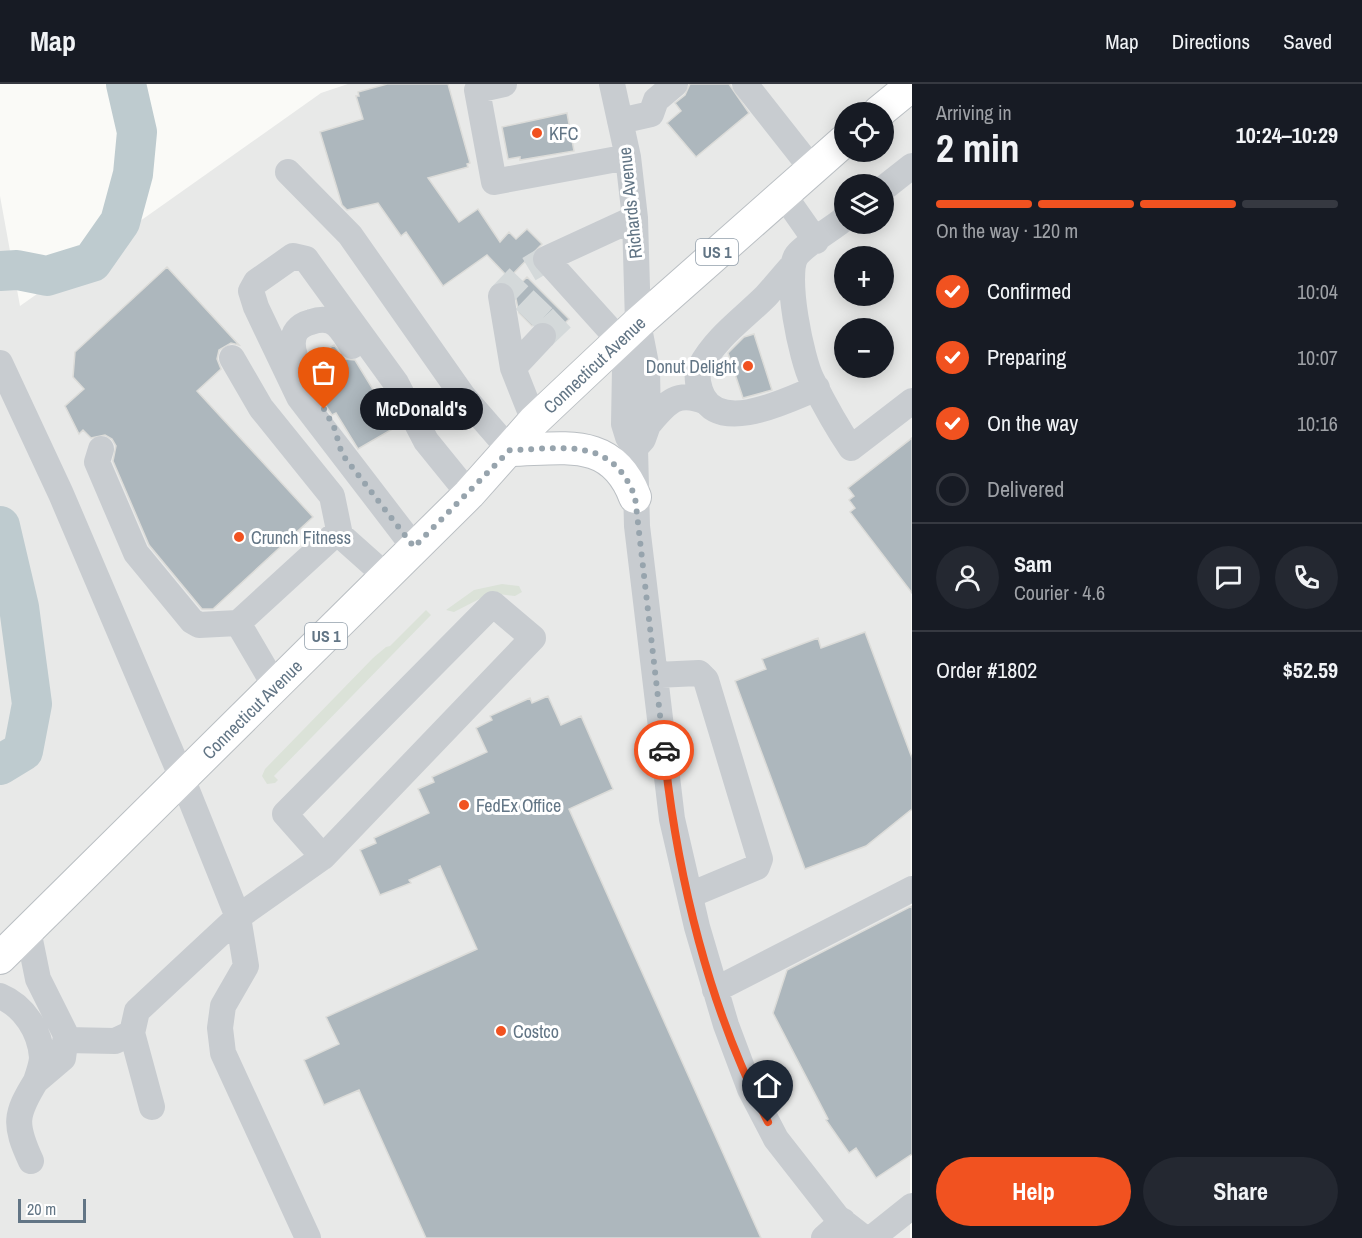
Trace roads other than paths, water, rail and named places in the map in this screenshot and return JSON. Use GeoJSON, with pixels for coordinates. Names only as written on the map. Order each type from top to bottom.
{"type":"FeatureCollection","features":[{"type":"Feature","properties":{"kind":"main road"},"geometry":{"type":"LineString","coordinates":[[894,103],[909,94]]}},
{"type":"Feature","properties":{"kind":"main road","name":"Connecticut Avenue"},"geometry":{"type":"LineString","coordinates":[[0,958],[469,494],[534,421],[629,332],[834,150]]}},
{"type":"Feature","properties":{"kind":"main road"},"geometry":{"type":"LineString","coordinates":[[510,450],[571,449],[594,452],[622,471],[635,497]]}},
{"type":"Feature","properties":{"kind":"street"},"geometry":{"type":"LineString","coordinates":[[504,84],[477,90],[494,182],[628,157]]}},
{"type":"Feature","properties":{"kind":"street","name":"Richards Avenue"},"geometry":{"type":"LineString","coordinates":[[612,84],[628,157],[635,218],[625,368],[624,424],[635,448],[635,497],[672,819],[715,990],[750,1089],[776,1139],[833,1230],[864,1238]]}},
{"type":"Feature","properties":{"kind":"street"},"geometry":{"type":"LineString","coordinates":[[620,121],[651,114],[656,100],[675,84]]}},
{"type":"Feature","properties":{"kind":"street"},"geometry":{"type":"LineString","coordinates":[[745,84],[812,169]]}},
{"type":"Feature","properties":{"kind":"street"},"geometry":{"type":"LineString","coordinates":[[894,181],[912,166]]}},
{"type":"Feature","properties":{"kind":"street"},"geometry":{"type":"LineString","coordinates":[[288,172],[350,235],[463,396],[510,450]]}},
{"type":"Feature","properties":{"kind":"street"},"geometry":{"type":"LineString","coordinates":[[783,194],[816,242]]}},
{"type":"Feature","properties":{"kind":"street"},"geometry":{"type":"LineString","coordinates":[[629,332],[573,307],[555,289],[546,259],[635,218]]}},
{"type":"Feature","properties":{"kind":"street"},"geometry":{"type":"LineString","coordinates":[[834,227],[797,255],[793,265],[791,297],[811,378],[833,421],[851,448],[912,401]]}},
{"type":"Feature","properties":{"kind":"street"},"geometry":{"type":"LineString","coordinates":[[414,547],[299,397],[256,307],[251,291],[256,282],[293,256],[306,259],[396,383],[426,441],[469,494]]}},
{"type":"Feature","properties":{"kind":"street"},"geometry":{"type":"LineString","coordinates":[[706,402],[698,388],[699,369],[725,332],[765,297],[793,265]]}},
{"type":"Feature","properties":{"kind":"street"},"geometry":{"type":"LineString","coordinates":[[501,296],[517,326],[513,368],[534,421]]}},
{"type":"Feature","properties":{"kind":"street"},"geometry":{"type":"LineString","coordinates":[[342,454],[334,427],[293,357],[296,331],[304,324],[319,320],[330,321],[340,327],[373,376],[396,383]]}},
{"type":"Feature","properties":{"kind":"street","name":"Richards Avenue"},"geometry":{"type":"LineString","coordinates":[[629,332],[646,353],[648,425],[643,439],[635,448]]}},
{"type":"Feature","properties":{"kind":"street"},"geometry":{"type":"LineString","coordinates":[[513,368],[543,336]]}},
{"type":"Feature","properties":{"kind":"street"},"geometry":{"type":"LineString","coordinates":[[232,358],[261,408],[332,496],[340,535],[386,576]]}},
{"type":"Feature","properties":{"kind":"street"},"geometry":{"type":"LineString","coordinates":[[0,363],[61,494],[183,778],[238,916],[246,966],[223,1006],[220,1028],[223,1053],[308,1238]]}},
{"type":"Feature","properties":{"kind":"street"},"geometry":{"type":"LineString","coordinates":[[648,425],[666,404],[676,399],[692,396],[725,414],[742,415],[817,388]]}},
{"type":"Feature","properties":{"kind":"street"},"geometry":{"type":"LineString","coordinates":[[101,449],[97,462],[136,553],[192,621],[199,625],[238,623],[332,537],[340,535]]}},
{"type":"Feature","properties":{"kind":"street"},"geometry":{"type":"LineString","coordinates":[[152,1107],[132,1033],[138,1011],[238,916],[323,857],[533,638],[493,604],[285,814],[323,857]]}},
{"type":"Feature","properties":{"kind":"street"},"geometry":{"type":"LineString","coordinates":[[238,623],[275,686]]}},
{"type":"Feature","properties":{"kind":"street"},"geometry":{"type":"LineString","coordinates":[[656,675],[699,673],[706,680],[760,859],[757,867],[690,895]]}},
{"type":"Feature","properties":{"kind":"street"},"geometry":{"type":"LineString","coordinates":[[715,990],[912,889]]}},
{"type":"Feature","properties":{"kind":"street"},"geometry":{"type":"LineString","coordinates":[[28,930],[38,979],[58,1014],[66,1040],[63,1058],[36,1081]]}},
{"type":"Feature","properties":{"kind":"street"},"geometry":{"type":"LineString","coordinates":[[0,996],[10,1000],[33,1023],[42,1059],[36,1081],[19,1108],[20,1136],[31,1161]]}},
{"type":"Feature","properties":{"kind":"street"},"geometry":{"type":"LineString","coordinates":[[66,1040],[115,1041],[132,1033]]}},
{"type":"Feature","properties":{"kind":"street"},"geometry":{"type":"LineString","coordinates":[[872,1238],[912,1206]]}},
{"type":"Feature","properties":{"kind":"waterway"},"geometry":{"type":"LineString","coordinates":[[0,271],[17,270],[47,276],[92,262],[120,222],[133,174],[137,132],[126,84]]}},
{"type":"Feature","properties":{"kind":"waterway"},"geometry":{"type":"LineString","coordinates":[[0,526],[19,607],[32,704],[23,751],[0,765]]}},
{"type":"Feature","properties":{"kind":"tunnel"},"geometry":{"type":"LineString","coordinates":[[501,296],[524,272],[546,259]]}},
{"type":"Feature","properties":{"kind":"tunnel"},"geometry":{"type":"LineString","coordinates":[[525,318],[546,296]]}},
{"type":"Feature","properties":{"kind":"tunnel"},"geometry":{"type":"LineString","coordinates":[[543,336],[565,315]]}},
{"type":"Feature","properties":{"kind":"place","name":"KFC"},"geometry":{"type":"Point","coordinates":[537,133]}},
{"type":"Feature","properties":{"kind":"place","name":"Donut Delight"},"geometry":{"type":"Point","coordinates":[748,366]}},
{"type":"Feature","properties":{"kind":"place","name":"McDonald's"},"geometry":{"type":"Point","coordinates":[324,409]}},
{"type":"Feature","properties":{"kind":"place","name":"Crunch Fitness"},"geometry":{"type":"Point","coordinates":[239,537]}},
{"type":"Feature","properties":{"kind":"place","name":"FedEx Office"},"geometry":{"type":"Point","coordinates":[464,805]}},
{"type":"Feature","properties":{"kind":"place","name":"Costco"},"geometry":{"type":"Point","coordinates":[501,1031]}}]}
